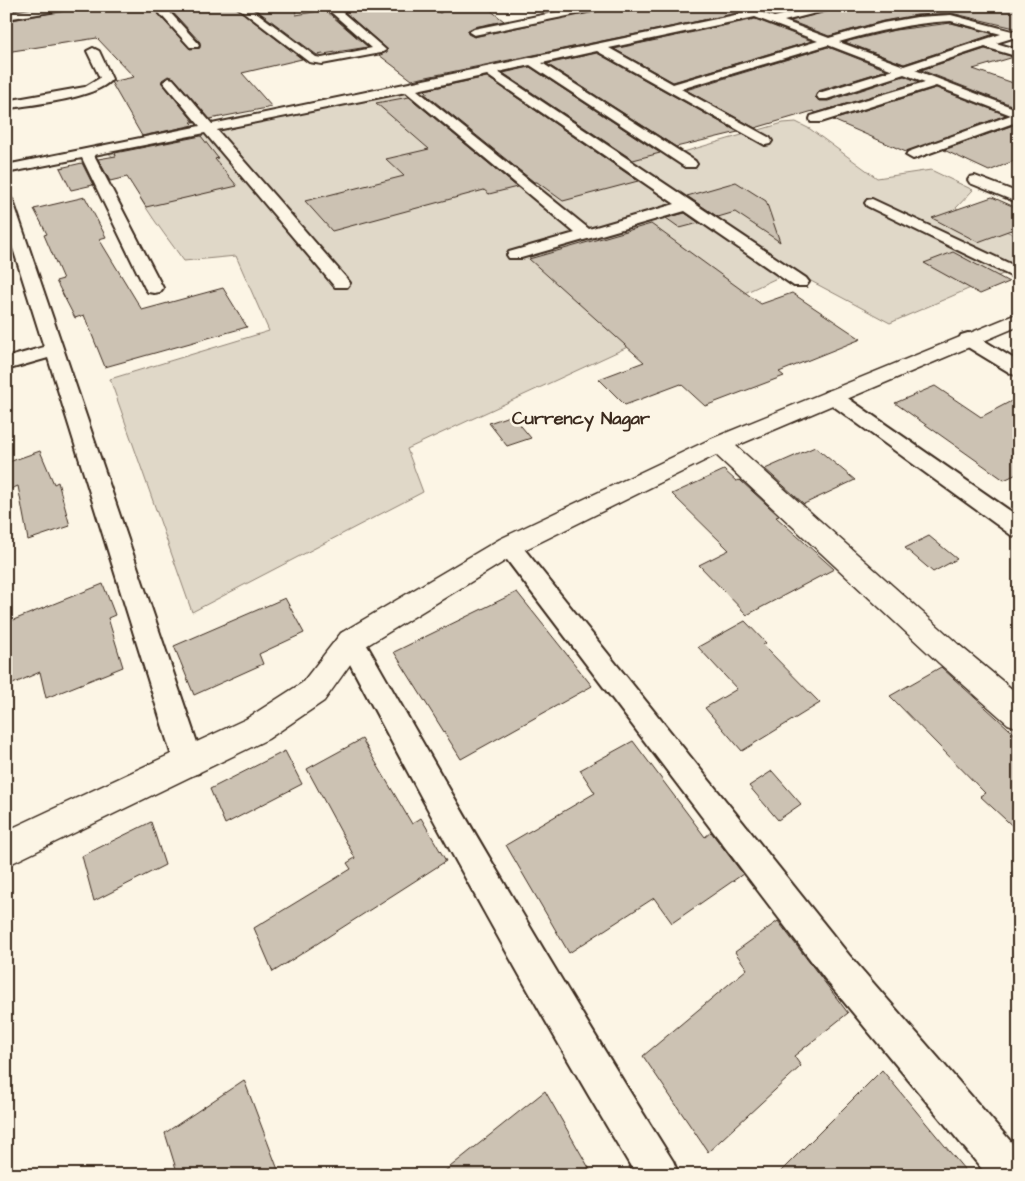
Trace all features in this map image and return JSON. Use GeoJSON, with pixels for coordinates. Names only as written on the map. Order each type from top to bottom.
{"type":"FeatureCollection","features":[{"type":"Feature","properties":{"kind":"street"},"geometry":{"type":"LineString","coordinates":[[6,16],[69,6]]}},
{"type":"Feature","properties":{"kind":"street"},"geometry":{"type":"LineString","coordinates":[[158,6],[194,46]]}},
{"type":"Feature","properties":{"kind":"street"},"geometry":{"type":"LineString","coordinates":[[241,6],[304,56],[313,60],[322,61],[381,50],[329,6]]}},
{"type":"Feature","properties":{"kind":"street"},"geometry":{"type":"LineString","coordinates":[[474,32],[602,6]]}},
{"type":"Feature","properties":{"kind":"street"},"geometry":{"type":"LineString","coordinates":[[736,6],[1019,115]]}},
{"type":"Feature","properties":{"kind":"street"},"geometry":{"type":"LineString","coordinates":[[771,21],[819,8],[839,6]]}},
{"type":"Feature","properties":{"kind":"street"},"geometry":{"type":"LineString","coordinates":[[6,169],[408,88],[756,14]]}},
{"type":"Feature","properties":{"kind":"street"},"geometry":{"type":"LineString","coordinates":[[672,88],[883,26],[917,20],[951,18],[1016,33]]}},
{"type":"Feature","properties":{"kind":"street"},"geometry":{"type":"LineString","coordinates":[[823,96],[1016,33]]}},
{"type":"Feature","properties":{"kind":"street"},"geometry":{"type":"LineString","coordinates":[[987,44],[1019,54]]}},
{"type":"Feature","properties":{"kind":"street"},"geometry":{"type":"LineString","coordinates":[[600,48],[765,141]]}},
{"type":"Feature","properties":{"kind":"street"},"geometry":{"type":"LineString","coordinates":[[6,105],[88,90],[100,84],[106,79],[92,51]]}},
{"type":"Feature","properties":{"kind":"street"},"geometry":{"type":"LineString","coordinates":[[533,62],[690,164]]}},
{"type":"Feature","properties":{"kind":"street"},"geometry":{"type":"LineString","coordinates":[[489,71],[800,282]]}},
{"type":"Feature","properties":{"kind":"street"},"geometry":{"type":"LineString","coordinates":[[169,82],[341,284]]}},
{"type":"Feature","properties":{"kind":"street"},"geometry":{"type":"LineString","coordinates":[[816,119],[934,83]]}},
{"type":"Feature","properties":{"kind":"street"},"geometry":{"type":"LineString","coordinates":[[408,88],[587,235]]}},
{"type":"Feature","properties":{"kind":"street"},"geometry":{"type":"LineString","coordinates":[[913,155],[1019,115]]}},
{"type":"Feature","properties":{"kind":"street"},"geometry":{"type":"LineString","coordinates":[[86,153],[154,288]]}},
{"type":"Feature","properties":{"kind":"street"},"geometry":{"type":"LineString","coordinates":[[975,180],[1019,199]]}},
{"type":"Feature","properties":{"kind":"street"},"geometry":{"type":"LineString","coordinates":[[6,201],[14,247],[55,350],[189,763]]}},
{"type":"Feature","properties":{"kind":"street"},"geometry":{"type":"LineString","coordinates":[[872,203],[1019,275]]}},
{"type":"Feature","properties":{"kind":"street"},"geometry":{"type":"LineString","coordinates":[[515,255],[688,205]]}},
{"type":"Feature","properties":{"kind":"street"},"geometry":{"type":"LineString","coordinates":[[6,849],[257,729],[313,692],[351,641],[509,546],[719,444],[1019,319]]}},
{"type":"Feature","properties":{"kind":"street"},"geometry":{"type":"LineString","coordinates":[[968,339],[1019,370]]}},
{"type":"Feature","properties":{"kind":"street"},"geometry":{"type":"LineString","coordinates":[[6,364],[55,350]]}},
{"type":"Feature","properties":{"kind":"street"},"geometry":{"type":"LineString","coordinates":[[832,396],[1019,529]]}},
{"type":"Feature","properties":{"kind":"street"},"geometry":{"type":"LineString","coordinates":[[719,444],[942,648],[1019,714]]}},
{"type":"Feature","properties":{"kind":"street"},"geometry":{"type":"LineString","coordinates":[[509,546],[837,966],[1013,1175]]}},
{"type":"Feature","properties":{"kind":"street"},"geometry":{"type":"LineString","coordinates":[[351,641],[453,828],[598,1077],[659,1175]]}},
{"type":"Feature","properties":{"kind":"shaded area"},"geometry":{"type":"Polygon","coordinates":[[[541,62],[645,134],[680,153],[783,123],[796,122],[810,129],[877,178],[931,170],[973,190],[956,208],[1019,237],[1019,267],[890,323],[792,271],[407,449],[423,492],[192,612],[110,379],[269,331],[236,256],[184,261],[145,206],[122,165],[108,153],[541,62]]]}},
{"type":"Feature","properties":{"kind":"building"},"geometry":{"type":"Polygon","coordinates":[[[90,6],[110,6],[112,8],[151,6],[190,49],[200,48],[200,42],[167,6],[234,6],[302,59],[242,73],[272,107],[210,119],[174,78],[168,76],[162,80],[162,83],[194,122],[191,122],[194,125],[142,136],[111,82],[134,77],[97,38],[6,52],[6,21],[90,6]]]}},
{"type":"Feature","properties":{"kind":"building"},"geometry":{"type":"Polygon","coordinates":[[[251,6],[295,6],[296,15],[325,10],[368,47],[317,55],[251,6]]]}},
{"type":"Feature","properties":{"kind":"building"},"geometry":{"type":"Polygon","coordinates":[[[429,6],[440,13],[445,10],[445,6],[485,6],[504,21],[468,30],[468,34],[474,37],[618,6],[729,6],[738,13],[412,80],[379,55],[387,52],[387,49],[339,7],[429,6]]]}},
{"type":"Feature","properties":{"kind":"building"},"geometry":{"type":"Polygon","coordinates":[[[847,6],[1019,6],[1019,29],[951,13],[917,15],[883,21],[829,36],[790,21],[847,6]]]}},
{"type":"Feature","properties":{"kind":"building"},"geometry":{"type":"Polygon","coordinates":[[[755,19],[812,41],[673,82],[614,49],[755,19]]]}},
{"type":"Feature","properties":{"kind":"building"},"geometry":{"type":"Polygon","coordinates":[[[951,23],[994,34],[904,64],[845,42],[895,30],[951,23]]]}},
{"type":"Feature","properties":{"kind":"building"},"geometry":{"type":"Polygon","coordinates":[[[828,47],[887,70],[818,91],[815,97],[819,101],[828,101],[904,76],[919,82],[816,113],[813,111],[755,128],[686,90],[828,47]]]}},
{"type":"Feature","properties":{"kind":"building"},"geometry":{"type":"Polygon","coordinates":[[[985,49],[1014,57],[973,69],[1019,85],[1019,108],[921,70],[985,49]]]}},
{"type":"Feature","properties":{"kind":"building"},"geometry":{"type":"Polygon","coordinates":[[[597,53],[738,132],[676,147],[547,64],[597,53]]]}},
{"type":"Feature","properties":{"kind":"building"},"geometry":{"type":"Polygon","coordinates":[[[530,67],[660,153],[633,160],[503,73],[530,67]]]}},
{"type":"Feature","properties":{"kind":"building"},"geometry":{"type":"Polygon","coordinates":[[[487,77],[638,181],[563,201],[537,182],[534,182],[424,93],[428,93],[425,90],[487,77]]]}},
{"type":"Feature","properties":{"kind":"building"},"geometry":{"type":"Polygon","coordinates":[[[936,88],[1006,115],[906,152],[833,120],[936,88]]]}},
{"type":"Feature","properties":{"kind":"building"},"geometry":{"type":"Polygon","coordinates":[[[409,97],[517,187],[489,194],[484,190],[332,231],[305,201],[404,176],[386,159],[429,149],[376,103],[409,97]]]}},
{"type":"Feature","properties":{"kind":"building"},"geometry":{"type":"Polygon","coordinates":[[[1019,123],[1019,159],[989,171],[944,150],[1019,123]]]}},
{"type":"Feature","properties":{"kind":"building"},"geometry":{"type":"Polygon","coordinates":[[[201,136],[218,158],[215,159],[237,186],[146,207],[127,177],[110,181],[98,159],[116,156],[115,153],[201,136]]]}},
{"type":"Feature","properties":{"kind":"building"},"geometry":{"type":"Polygon","coordinates":[[[82,163],[93,185],[71,190],[60,168],[82,163]]]}},
{"type":"Feature","properties":{"kind":"building"},"geometry":{"type":"Polygon","coordinates":[[[736,182],[766,201],[780,242],[735,212],[718,217],[687,196],[736,182]]]}},
{"type":"Feature","properties":{"kind":"building"},"geometry":{"type":"Polygon","coordinates":[[[85,197],[106,237],[99,239],[142,310],[223,288],[247,327],[105,367],[84,315],[75,318],[56,281],[63,279],[44,235],[47,234],[34,209],[85,197]]]}},
{"type":"Feature","properties":{"kind":"building"},"geometry":{"type":"Polygon","coordinates":[[[992,197],[1019,209],[1019,227],[978,242],[932,218],[992,197]]]}},
{"type":"Feature","properties":{"kind":"building"},"geometry":{"type":"Polygon","coordinates":[[[685,213],[699,223],[680,228],[666,218],[685,213]]]}},
{"type":"Feature","properties":{"kind":"building"},"geometry":{"type":"Polygon","coordinates":[[[651,224],[761,304],[792,293],[861,339],[779,372],[784,376],[705,406],[681,384],[625,405],[599,379],[644,362],[529,259],[651,224]]]}},
{"type":"Feature","properties":{"kind":"building"},"geometry":{"type":"Polygon","coordinates":[[[953,252],[1009,282],[980,294],[924,263],[953,252]]]}},
{"type":"Feature","properties":{"kind":"building"},"geometry":{"type":"Polygon","coordinates":[[[935,386],[981,417],[1019,397],[1019,473],[1004,480],[895,403],[935,386]]]}},
{"type":"Feature","properties":{"kind":"building"},"geometry":{"type":"Polygon","coordinates":[[[512,415],[531,438],[507,446],[489,423],[512,415]]]}},
{"type":"Feature","properties":{"kind":"building"},"geometry":{"type":"Polygon","coordinates":[[[815,447],[855,480],[804,504],[765,469],[815,447]]]}},
{"type":"Feature","properties":{"kind":"building"},"geometry":{"type":"Polygon","coordinates":[[[40,451],[54,484],[58,482],[70,526],[28,540],[18,486],[6,491],[6,463],[40,451]]]}},
{"type":"Feature","properties":{"kind":"building"},"geometry":{"type":"Polygon","coordinates":[[[724,470],[736,481],[740,480],[779,516],[776,517],[834,569],[747,615],[699,565],[729,550],[672,494],[724,470]]]}},
{"type":"Feature","properties":{"kind":"building"},"geometry":{"type":"Polygon","coordinates":[[[929,536],[957,559],[933,572],[905,548],[929,536]]]}},
{"type":"Feature","properties":{"kind":"building"},"geometry":{"type":"Polygon","coordinates":[[[103,584],[115,615],[108,618],[123,667],[46,698],[40,672],[6,687],[6,623],[103,584]]]}},
{"type":"Feature","properties":{"kind":"building"},"geometry":{"type":"Polygon","coordinates":[[[517,592],[592,686],[461,759],[394,652],[517,592]]]}},
{"type":"Feature","properties":{"kind":"building"},"geometry":{"type":"Polygon","coordinates":[[[285,598],[304,633],[259,654],[263,664],[194,695],[174,646],[285,598]]]}},
{"type":"Feature","properties":{"kind":"building"},"geometry":{"type":"Polygon","coordinates":[[[745,621],[766,643],[763,645],[820,703],[742,751],[705,708],[737,689],[698,647],[745,621]]]}},
{"type":"Feature","properties":{"kind":"building"},"geometry":{"type":"Polygon","coordinates":[[[941,667],[1019,738],[1019,832],[980,796],[985,793],[890,696],[941,667]]]}},
{"type":"Feature","properties":{"kind":"building"},"geometry":{"type":"Polygon","coordinates":[[[362,739],[412,824],[421,818],[446,861],[273,972],[254,928],[351,869],[347,863],[355,858],[307,769],[362,739]]]}},
{"type":"Feature","properties":{"kind":"building"},"geometry":{"type":"Polygon","coordinates":[[[633,741],[705,837],[711,832],[743,874],[672,923],[654,898],[569,953],[506,845],[595,793],[580,770],[633,741]]]}},
{"type":"Feature","properties":{"kind":"building"},"geometry":{"type":"Polygon","coordinates":[[[285,751],[302,784],[225,824],[210,789],[285,751]]]}},
{"type":"Feature","properties":{"kind":"building"},"geometry":{"type":"Polygon","coordinates":[[[772,771],[801,804],[778,820],[749,786],[772,771]]]}},
{"type":"Feature","properties":{"kind":"building"},"geometry":{"type":"Polygon","coordinates":[[[151,822],[165,865],[94,901],[82,856],[151,822]]]}},
{"type":"Feature","properties":{"kind":"building"},"geometry":{"type":"Polygon","coordinates":[[[778,921],[848,1013],[794,1056],[801,1066],[708,1152],[643,1056],[747,969],[735,952],[778,921]]]}},
{"type":"Feature","properties":{"kind":"building"},"geometry":{"type":"Polygon","coordinates":[[[882,1070],[969,1175],[777,1175],[882,1070]]]}},
{"type":"Feature","properties":{"kind":"building"},"geometry":{"type":"Polygon","coordinates":[[[244,1080],[280,1175],[178,1175],[165,1133],[244,1080]]]}},
{"type":"Feature","properties":{"kind":"building"},"geometry":{"type":"Polygon","coordinates":[[[545,1091],[593,1175],[440,1175],[545,1091]]]}},
{"type":"Feature","properties":{"kind":"district","name":"Currency Nagar"},"geometry":{"type":"Point","coordinates":[581,418]}}]}
